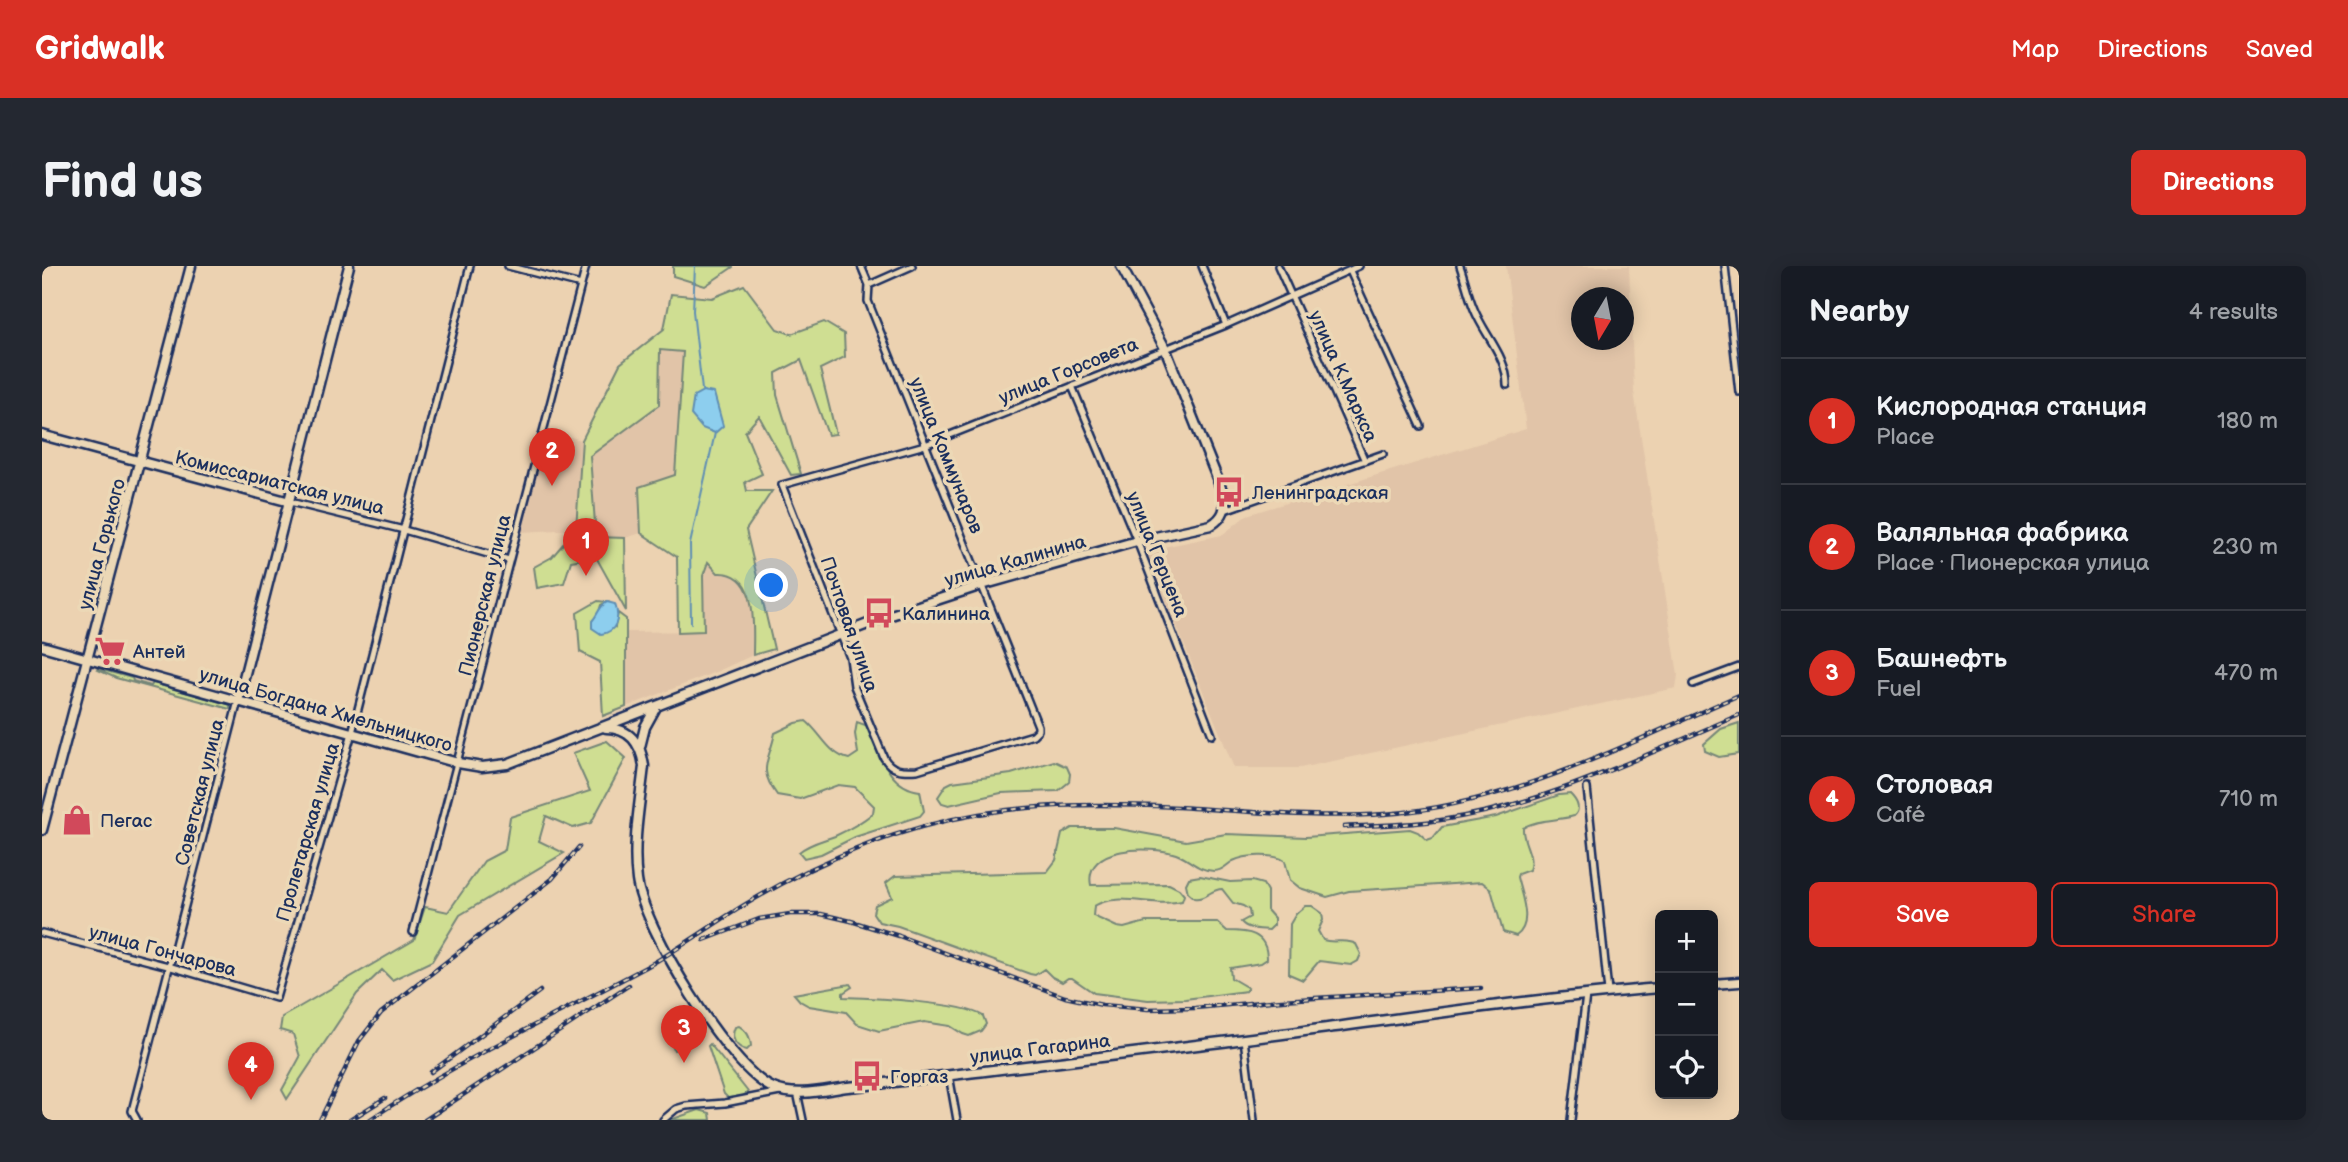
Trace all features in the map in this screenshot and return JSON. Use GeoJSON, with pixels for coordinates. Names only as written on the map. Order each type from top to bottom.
{"type":"FeatureCollection","features":[{"type":"Feature","properties":{"kind":"street","name":"улица Горького"},"geometry":{"type":"LineString","coordinates":[[42,830],[191,266]]}},
{"type":"Feature","properties":{"kind":"street","name":"Советская улица"},"geometry":{"type":"LineString","coordinates":[[137,1120],[132,1111],[168,966],[208,825],[349,266]]}},
{"type":"Feature","properties":{"kind":"street","name":"Пролетарская улица"},"geometry":{"type":"LineString","coordinates":[[276,998],[352,733],[470,266]]}},
{"type":"Feature","properties":{"kind":"street"},"geometry":{"type":"LineString","coordinates":[[508,266],[581,285]]}},
{"type":"Feature","properties":{"kind":"street","name":"Пионерская улица"},"geometry":{"type":"LineString","coordinates":[[413,932],[586,266]]}},
{"type":"Feature","properties":{"kind":"street","name":"улица Коммунаров"},"geometry":{"type":"LineString","coordinates":[[861,266],[869,285],[869,301],[1038,726],[1036,733],[916,770],[894,769]]}},
{"type":"Feature","properties":{"kind":"street"},"geometry":{"type":"LineString","coordinates":[[869,285],[912,266]]}},
{"type":"Feature","properties":{"kind":"street"},"geometry":{"type":"LineString","coordinates":[[1121,266],[1166,348],[1223,493],[1225,510]]}},
{"type":"Feature","properties":{"kind":"street"},"geometry":{"type":"LineString","coordinates":[[1202,266],[1226,325]]}},
{"type":"Feature","properties":{"kind":"street","name":"улица К.Маркса"},"geometry":{"type":"LineString","coordinates":[[1278,266],[1364,461]]}},
{"type":"Feature","properties":{"kind":"street","name":"улица Горсовета"},"geometry":{"type":"LineString","coordinates":[[782,485],[925,445],[1226,325],[1358,266]]}},
{"type":"Feature","properties":{"kind":"street"},"geometry":{"type":"LineString","coordinates":[[1460,266],[1474,309],[1503,362],[1507,373],[1507,386]]}},
{"type":"Feature","properties":{"kind":"street"},"geometry":{"type":"LineString","coordinates":[[1725,266],[1739,392]]}},
{"type":"Feature","properties":{"kind":"street"},"geometry":{"type":"LineString","coordinates":[[1350,271],[1422,426]]}},
{"type":"Feature","properties":{"kind":"street","name":"улица Герцена"},"geometry":{"type":"LineString","coordinates":[[1072,386],[1137,541],[1212,735]]}},
{"type":"Feature","properties":{"kind":"street","name":"Комиссариатская улица"},"geometry":{"type":"LineString","coordinates":[[42,435],[509,559]]}},
{"type":"Feature","properties":{"kind":"street","name":"улица Калинина"},"geometry":{"type":"LineString","coordinates":[[600,729],[840,633],[982,585],[1137,541],[1211,525],[1218,521],[1225,510],[1383,454]]}},
{"type":"Feature","properties":{"kind":"street","name":"Почтовая улица"},"geometry":{"type":"LineString","coordinates":[[782,485],[850,659],[854,686],[884,758],[894,769]]}},
{"type":"Feature","properties":{"kind":"street","name":"улица Богдана Хмельницкого"},"geometry":{"type":"LineString","coordinates":[[42,646],[458,763],[482,767],[507,764],[600,729]]}},
{"type":"Feature","properties":{"kind":"street"},"geometry":{"type":"LineString","coordinates":[[1693,684],[1739,667]]}},
{"type":"Feature","properties":{"kind":"street"},"geometry":{"type":"LineString","coordinates":[[640,747],[645,727],[656,707]]}},
{"type":"Feature","properties":{"kind":"street"},"geometry":{"type":"LineString","coordinates":[[600,729],[624,731],[640,747]]}},
{"type":"Feature","properties":{"kind":"street","name":"улица Гагарина"},"geometry":{"type":"LineString","coordinates":[[640,747],[644,766],[636,866],[639,892],[648,918],[710,1026],[745,1069],[758,1080],[784,1091],[797,1093],[1244,1040],[1586,994],[1655,988]]}},
{"type":"Feature","properties":{"kind":"street"},"geometry":{"type":"LineString","coordinates":[[1587,788],[1608,992]]}},
{"type":"Feature","properties":{"kind":"street","name":"улица Гончарова"},"geometry":{"type":"LineString","coordinates":[[42,933],[276,998]]}},
{"type":"Feature","properties":{"kind":"street"},"geometry":{"type":"LineString","coordinates":[[1718,984],[1739,982]]}},
{"type":"Feature","properties":{"kind":"street"},"geometry":{"type":"LineString","coordinates":[[1571,1120],[1586,994]]}},
{"type":"Feature","properties":{"kind":"street"},"geometry":{"type":"LineString","coordinates":[[1244,1040],[1254,1120]]}},
{"type":"Feature","properties":{"kind":"street"},"geometry":{"type":"LineString","coordinates":[[949,1075],[957,1120]]}},
{"type":"Feature","properties":{"kind":"street"},"geometry":{"type":"LineString","coordinates":[[663,1120],[676,1109],[686,1105],[725,1102],[784,1091]]}},
{"type":"Feature","properties":{"kind":"street"},"geometry":{"type":"LineString","coordinates":[[797,1093],[803,1120]]}},
{"type":"Feature","properties":{"kind":"shaded area"},"geometry":{"type":"Polygon","coordinates":[[[1506,266],[1629,266],[1630,287],[1571,287],[1571,350],[1632,350],[1634,392],[1678,675],[1676,688],[1300,768],[1234,768],[1148,555],[1149,550],[1222,535],[1247,515],[1526,429],[1506,266]]]}},
{"type":"Feature","properties":{"kind":"shaded area"},"geometry":{"type":"Polygon","coordinates":[[[660,349],[683,352],[675,475],[639,487],[641,533],[625,538],[596,537],[590,456],[659,405],[660,349]]]}},
{"type":"Feature","properties":{"kind":"shaded area"},"geometry":{"type":"Polygon","coordinates":[[[548,431],[582,440],[576,529],[521,532],[548,431]]]}},
{"type":"Feature","properties":{"kind":"shaded area"},"geometry":{"type":"Polygon","coordinates":[[[709,561],[744,582],[753,612],[753,655],[626,707],[626,632],[704,631],[703,576],[709,561]]]}},
{"type":"Feature","properties":{"kind":"green space"},"geometry":{"type":"Polygon","coordinates":[[[673,266],[733,267],[705,286],[673,276],[673,266]]]}},
{"type":"Feature","properties":{"kind":"green space"},"geometry":{"type":"Polygon","coordinates":[[[744,285],[777,329],[791,334],[824,322],[844,334],[845,357],[820,369],[836,434],[828,435],[801,360],[776,373],[777,395],[801,474],[791,475],[759,416],[745,432],[762,474],[745,482],[747,491],[772,491],[746,530],[774,649],[753,655],[751,602],[741,581],[731,575],[718,573],[708,562],[703,576],[704,631],[678,632],[677,557],[641,533],[639,487],[675,475],[683,352],[660,350],[659,405],[590,456],[596,537],[625,538],[626,611],[596,557],[571,561],[564,583],[537,588],[534,567],[552,557],[576,529],[582,440],[620,364],[664,329],[671,294],[712,298],[744,285]]]}},
{"type":"Feature","properties":{"kind":"green space"},"geometry":{"type":"Polygon","coordinates":[[[598,601],[607,602],[601,605],[598,615],[615,627],[618,613],[626,619],[626,707],[603,716],[600,662],[580,652],[577,613],[598,601]]]}},
{"type":"Feature","properties":{"kind":"green space"},"geometry":{"type":"Polygon","coordinates":[[[99,669],[151,686],[153,683],[231,705],[230,709],[116,678],[99,669]]]}},
{"type":"Feature","properties":{"kind":"green space"},"geometry":{"type":"Polygon","coordinates":[[[806,721],[836,753],[849,759],[858,753],[855,734],[857,722],[868,726],[892,776],[909,788],[920,791],[924,811],[920,816],[855,837],[821,854],[804,858],[799,852],[855,826],[873,813],[874,806],[855,787],[838,785],[800,799],[777,795],[766,771],[775,733],[806,721]]]}},
{"type":"Feature","properties":{"kind":"green space"},"geometry":{"type":"Polygon","coordinates":[[[1739,723],[1739,754],[1719,757],[1705,751],[1704,744],[1721,729],[1739,723]]]}},
{"type":"Feature","properties":{"kind":"green space"},"geometry":{"type":"Polygon","coordinates":[[[607,741],[626,758],[591,823],[573,828],[546,816],[539,841],[564,853],[460,915],[432,961],[392,980],[382,970],[357,994],[287,1099],[282,1090],[300,1057],[293,1034],[280,1030],[282,1017],[414,940],[425,907],[448,912],[484,861],[505,850],[510,817],[590,791],[573,753],[607,741]]]}},
{"type":"Feature","properties":{"kind":"green space"},"geometry":{"type":"Polygon","coordinates":[[[1054,761],[1067,767],[1070,774],[1069,782],[1058,791],[1001,793],[949,805],[942,803],[938,797],[946,785],[952,782],[1011,774],[1054,761]]]}},
{"type":"Feature","properties":{"kind":"green space"},"geometry":{"type":"Polygon","coordinates":[[[1570,794],[1578,808],[1574,816],[1534,823],[1523,828],[1530,865],[1529,870],[1517,877],[1525,917],[1521,931],[1516,936],[1503,932],[1491,889],[1482,882],[1349,891],[1327,897],[1300,888],[1290,880],[1285,861],[1274,857],[1245,857],[1214,871],[1203,869],[1165,851],[1121,852],[1097,862],[1091,872],[1091,885],[1169,884],[1184,895],[1182,901],[1171,903],[1126,900],[1104,902],[1094,906],[1093,916],[1124,928],[1146,922],[1217,922],[1227,931],[1248,933],[1260,938],[1264,943],[1267,959],[1261,963],[1230,968],[1231,978],[1248,988],[1246,991],[1185,999],[1148,1000],[1094,993],[1072,978],[1062,982],[1044,969],[1035,975],[1030,974],[898,926],[879,922],[873,913],[875,905],[892,897],[886,883],[895,876],[1047,872],[1056,860],[1062,834],[1072,828],[1114,828],[1186,841],[1226,834],[1306,837],[1410,829],[1427,840],[1433,838],[1442,827],[1496,817],[1559,795],[1570,794]]]}},
{"type":"Feature","properties":{"kind":"green space"},"geometry":{"type":"Polygon","coordinates":[[[1200,876],[1230,882],[1252,881],[1263,884],[1267,891],[1267,910],[1274,918],[1274,925],[1269,930],[1244,925],[1241,922],[1250,917],[1249,910],[1233,903],[1222,889],[1194,898],[1188,893],[1186,884],[1189,878],[1200,876]]]}},
{"type":"Feature","properties":{"kind":"green space"},"geometry":{"type":"Polygon","coordinates":[[[1305,906],[1312,906],[1322,913],[1323,920],[1318,931],[1323,940],[1356,944],[1361,954],[1358,961],[1351,965],[1319,961],[1303,980],[1289,974],[1290,924],[1305,906]]]}},
{"type":"Feature","properties":{"kind":"green space"},"geometry":{"type":"Polygon","coordinates":[[[850,984],[852,987],[843,993],[843,997],[956,1007],[983,1016],[986,1024],[981,1031],[969,1036],[950,1026],[924,1022],[879,1031],[857,1024],[846,1012],[809,1006],[794,994],[850,984]]]}},
{"type":"Feature","properties":{"kind":"green space"},"geometry":{"type":"Polygon","coordinates":[[[739,1026],[750,1039],[751,1046],[747,1050],[740,1047],[734,1039],[735,1027],[739,1026]]]}},
{"type":"Feature","properties":{"kind":"green space"},"geometry":{"type":"Polygon","coordinates":[[[697,1029],[696,1042],[674,1050],[672,1045],[677,1043],[678,1039],[697,1029]]]}},
{"type":"Feature","properties":{"kind":"green space"},"geometry":{"type":"Polygon","coordinates":[[[710,1044],[748,1092],[743,1096],[728,1098],[724,1094],[708,1046],[710,1044]]]}},
{"type":"Feature","properties":{"kind":"green space"},"geometry":{"type":"Polygon","coordinates":[[[699,1110],[710,1113],[711,1120],[670,1120],[699,1110]]]}},
{"type":"Feature","properties":{"kind":"water"},"geometry":{"type":"Polygon","coordinates":[[[703,391],[714,393],[723,426],[715,433],[702,428],[691,415],[694,396],[703,391]]]}},
{"type":"Feature","properties":{"kind":"water"},"geometry":{"type":"Polygon","coordinates":[[[607,602],[615,604],[617,619],[611,630],[601,634],[592,628],[592,621],[607,602]]]}},
{"type":"Feature","properties":{"kind":"waterway"},"geometry":{"type":"LineString","coordinates":[[695,266],[693,311],[702,390]]}},
{"type":"Feature","properties":{"kind":"waterway"},"geometry":{"type":"LineString","coordinates":[[691,623],[690,544],[715,433]]}},
{"type":"Feature","properties":{"kind":"railway"},"geometry":{"type":"LineString","coordinates":[[369,1120],[471,1059],[659,960],[773,888],[830,860],[888,837],[979,814],[1054,806],[1153,806],[1332,816],[1384,814],[1431,808],[1477,799],[1566,770],[1739,695]]}},
{"type":"Feature","properties":{"kind":"railway"},"geometry":{"type":"LineString","coordinates":[[1344,827],[1429,822],[1517,803],[1593,777],[1739,715]]}},
{"type":"Feature","properties":{"kind":"railway"},"geometry":{"type":"LineString","coordinates":[[320,1120],[359,1041],[381,1013],[552,879],[579,847]]}},
{"type":"Feature","properties":{"kind":"railway"},"geometry":{"type":"LineString","coordinates":[[704,940],[759,919],[790,914],[821,914],[899,936],[1065,997],[1102,1005],[1148,1009],[1481,988]]}},
{"type":"Feature","properties":{"kind":"railway"},"geometry":{"type":"LineString","coordinates":[[425,1120],[629,985]]}},
{"type":"Feature","properties":{"kind":"railway"},"geometry":{"type":"LineString","coordinates":[[431,1072],[540,991]]}},
{"type":"Feature","properties":{"kind":"railway"},"geometry":{"type":"LineString","coordinates":[[350,1120],[385,1098]]}},
{"type":"Feature","properties":{"kind":"place","name":"Валяльная фабрика"},"geometry":{"type":"Point","coordinates":[552,486]}},
{"type":"Feature","properties":{"kind":"place","name":"Ленинградская"},"geometry":{"type":"Point","coordinates":[1229,492]}},
{"type":"Feature","properties":{"kind":"place","name":"Кислородная станция"},"geometry":{"type":"Point","coordinates":[586,576]}},
{"type":"Feature","properties":{"kind":"place","name":"Калинина"},"geometry":{"type":"Point","coordinates":[879,613]}},
{"type":"Feature","properties":{"kind":"place","name":"Антей"},"geometry":{"type":"Point","coordinates":[110,651]}},
{"type":"Feature","properties":{"kind":"place","name":"Пегас"},"geometry":{"type":"Point","coordinates":[77,820]}},
{"type":"Feature","properties":{"kind":"place","name":"Башнефть"},"geometry":{"type":"Point","coordinates":[684,1063]}},
{"type":"Feature","properties":{"kind":"place","name":"Горгаз"},"geometry":{"type":"Point","coordinates":[867,1076]}},
{"type":"Feature","properties":{"kind":"place","name":"Столовая"},"geometry":{"type":"Point","coordinates":[251,1100]}}]}
